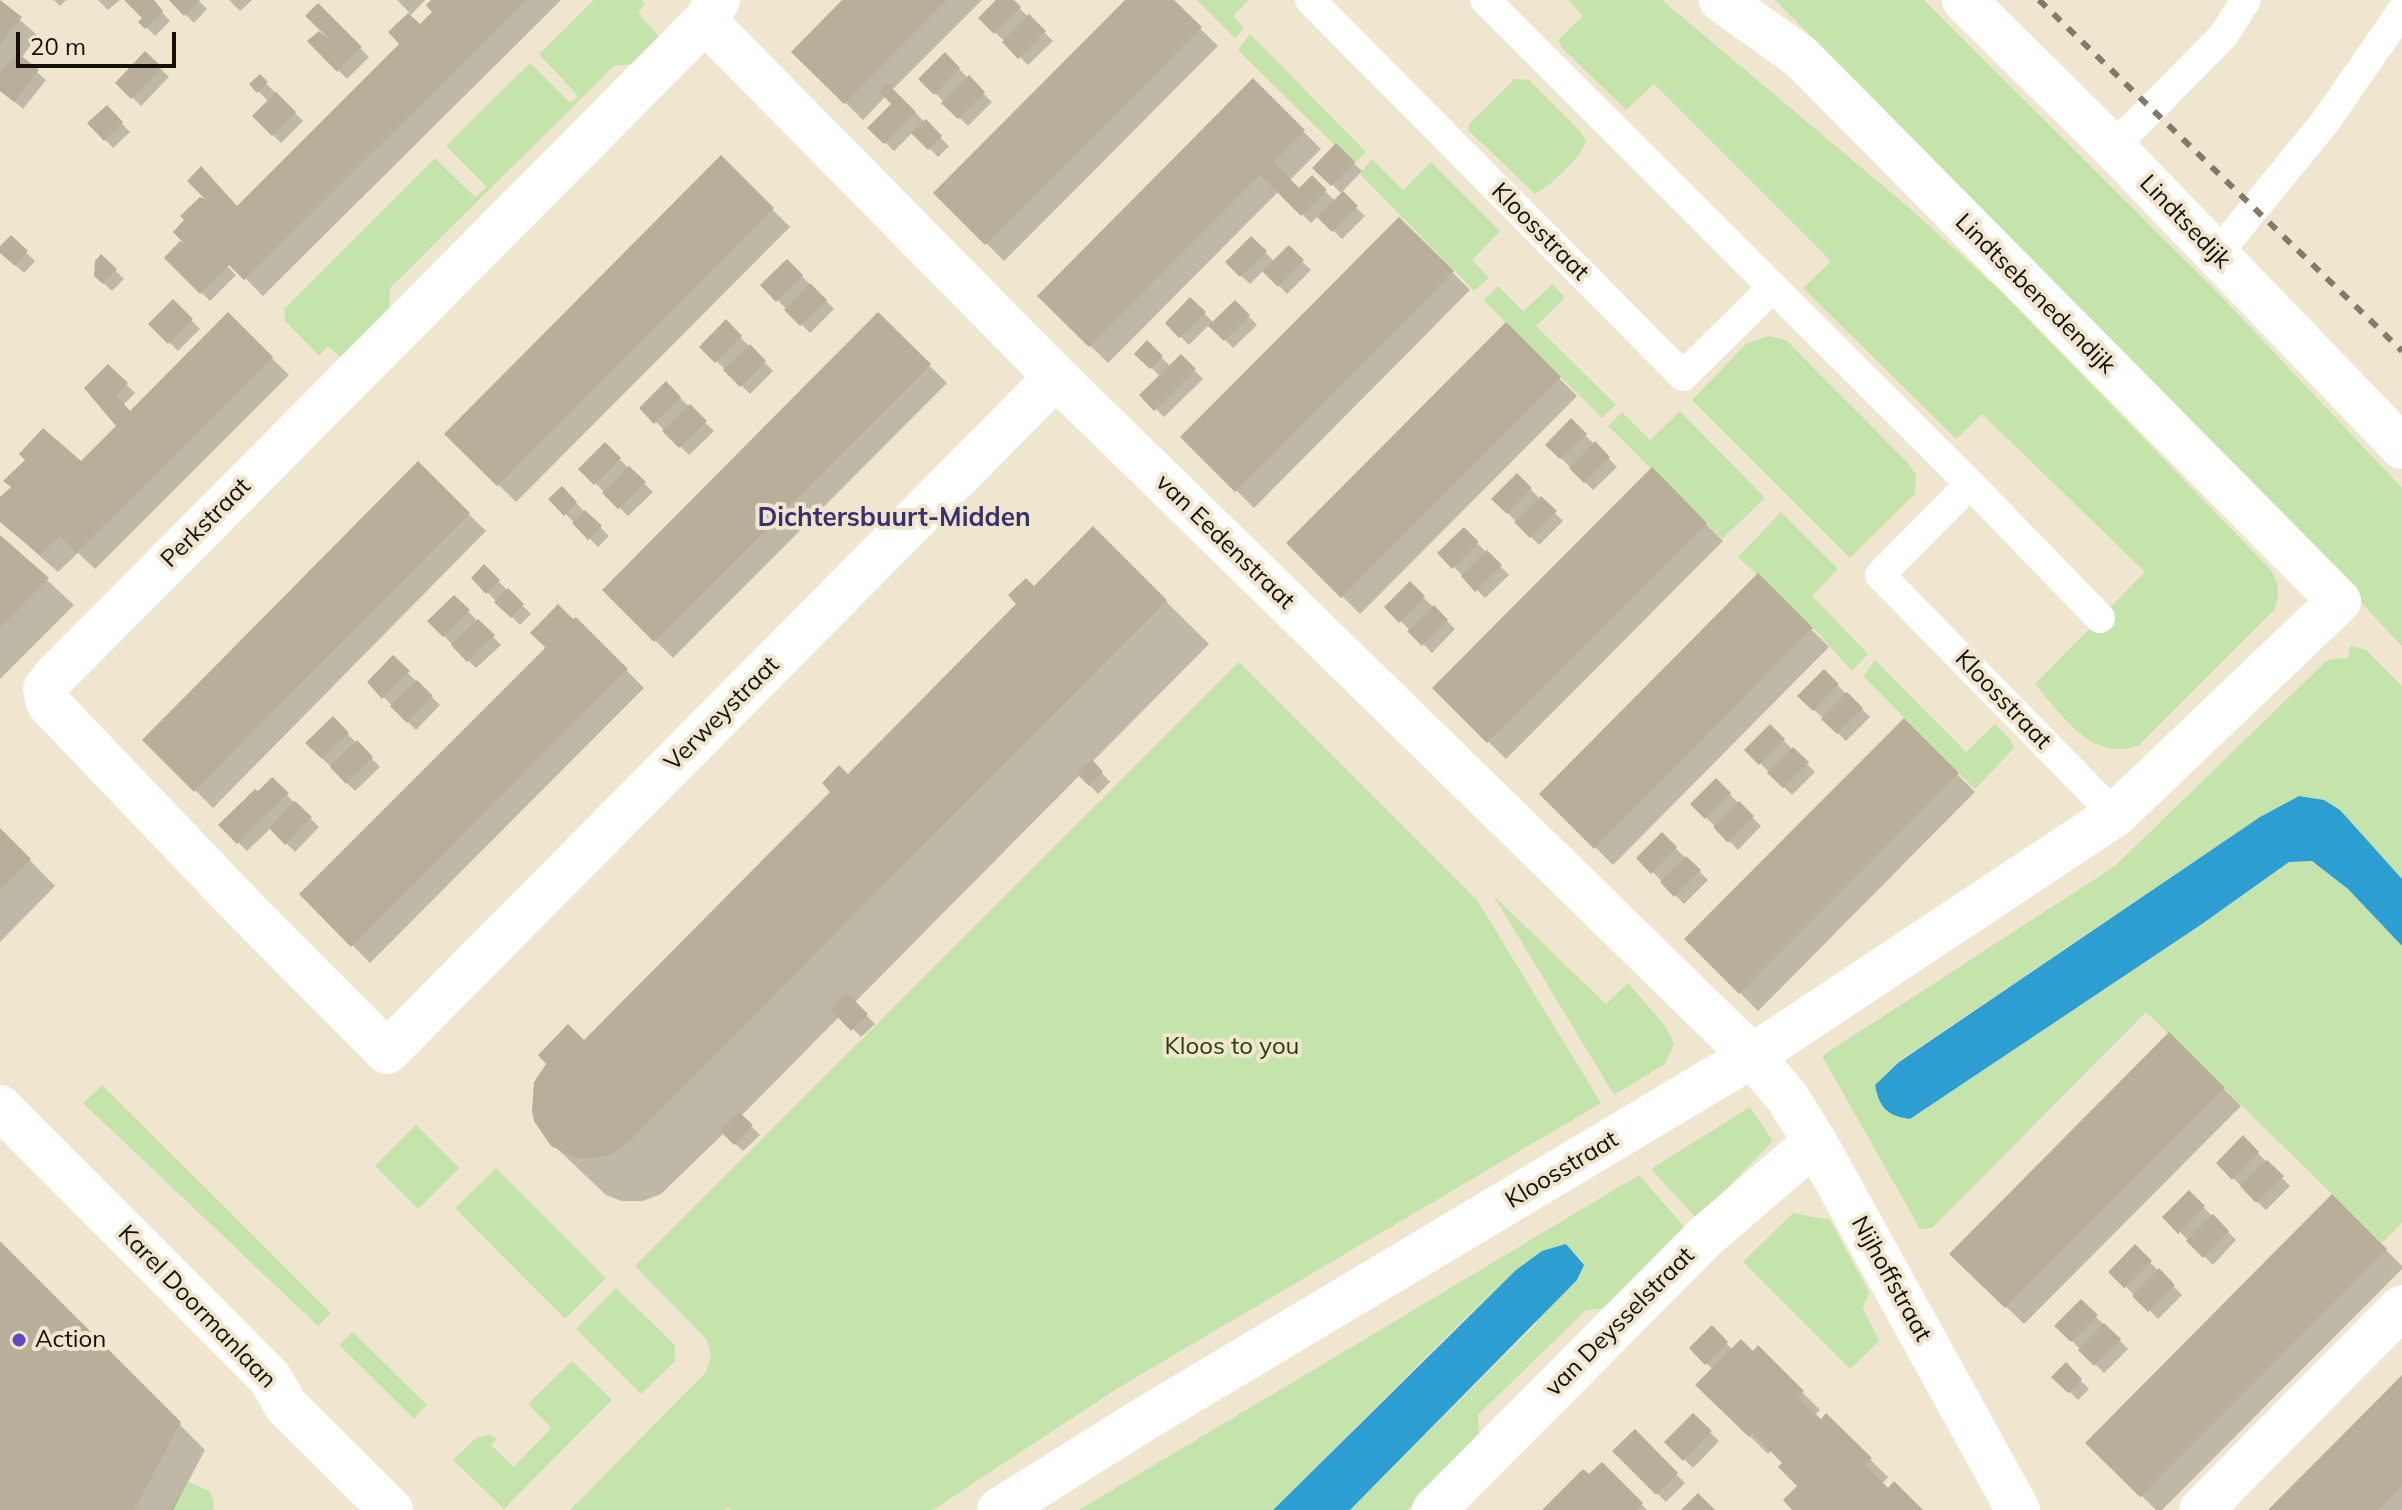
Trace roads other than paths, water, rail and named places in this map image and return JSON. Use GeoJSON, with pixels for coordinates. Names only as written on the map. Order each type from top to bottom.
{"type":"FeatureCollection","features":[{"type":"Feature","properties":{"kind":"street","name":"Lindtsebenedendijk"},"geometry":{"type":"LineString","coordinates":[[1721,0],[1801,57],[2339,601]]}},
{"type":"Feature","properties":{"kind":"street","name":"Lindtsedijk"},"geometry":{"type":"LineString","coordinates":[[1964,0],[2113,147],[2402,447]]}},
{"type":"Feature","properties":{"kind":"street","name":"van Eedenstraat"},"geometry":{"type":"LineString","coordinates":[[711,10],[1056,377],[1752,1056]]}},
{"type":"Feature","properties":{"kind":"street","name":"Perkstraat"},"geometry":{"type":"LineString","coordinates":[[387,1052],[48,703],[45,689],[711,10]]}},
{"type":"Feature","properties":{"kind":"street","name":"Verweystraat"},"geometry":{"type":"LineString","coordinates":[[387,1052],[1056,377]]}},
{"type":"Feature","properties":{"kind":"street","name":"Kloosstraat"},"geometry":{"type":"LineString","coordinates":[[999,1510],[1146,1418],[1752,1056],[2115,815],[2339,601]]}},
{"type":"Feature","properties":{"kind":"street","name":"Nijhoffstraat"},"geometry":{"type":"LineString","coordinates":[[1752,1056],[1787,1097],[1815,1142],[2018,1510]]}},
{"type":"Feature","properties":{"kind":"street","name":"Karel Doormanlaan"},"geometry":{"type":"LineString","coordinates":[[0,1107],[270,1378],[286,1406],[378,1505]]}},
{"type":"Feature","properties":{"kind":"street","name":"van Deysselstraat"},"geometry":{"type":"LineString","coordinates":[[1434,1510],[1705,1237],[1815,1142]]}},
{"type":"Feature","properties":{"kind":"street"},"geometry":{"type":"LineString","coordinates":[[2201,1510],[2402,1307]]}},
{"type":"Feature","properties":{"kind":"lane","name":"Kloosstraat"},"geometry":{"type":"LineString","coordinates":[[1310,0],[1683,376],[1772,288]]}},
{"type":"Feature","properties":{"kind":"lane"},"geometry":{"type":"LineString","coordinates":[[1485,0],[2100,618]]}},
{"type":"Feature","properties":{"kind":"lane"},"geometry":{"type":"LineString","coordinates":[[2113,147],[2223,36],[2246,0]]}},
{"type":"Feature","properties":{"kind":"lane"},"geometry":{"type":"LineString","coordinates":[[2217,254],[2325,122],[2402,11]]}},
{"type":"Feature","properties":{"kind":"lane","name":"Kloosstraat"},"geometry":{"type":"LineString","coordinates":[[1970,484],[1880,575],[2115,815]]}},
{"type":"Feature","properties":{"kind":"water"},"geometry":{"type":"Polygon","coordinates":[[[2299,796],[2324,800],[2340,810],[2402,879],[2402,946],[2348,889],[2312,861],[2289,862],[2202,924],[1910,1119],[1895,1116],[1882,1105],[1875,1085],[1899,1062],[2260,817],[2299,796]]]}},
{"type":"Feature","properties":{"kind":"water"},"geometry":{"type":"Polygon","coordinates":[[[1566,1244],[1584,1265],[1577,1280],[1350,1510],[1273,1510],[1516,1270],[1542,1251],[1566,1244]]]}},
{"type":"Feature","properties":{"kind":"railway"},"geometry":{"type":"LineString","coordinates":[[2039,0],[2402,351]]}},
{"type":"Feature","properties":{"kind":"place","name":"Action"},"geometry":{"type":"Point","coordinates":[19,1340]}},
{"type":"Feature","properties":{"kind":"district","name":"Dichtersbuurt-Midden"},"geometry":{"type":"Point","coordinates":[894,518]}},
{"type":"Feature","properties":{"kind":"park label","name":"Kloos to you"},"geometry":{"type":"Point","coordinates":[1232,1047]}}]}
